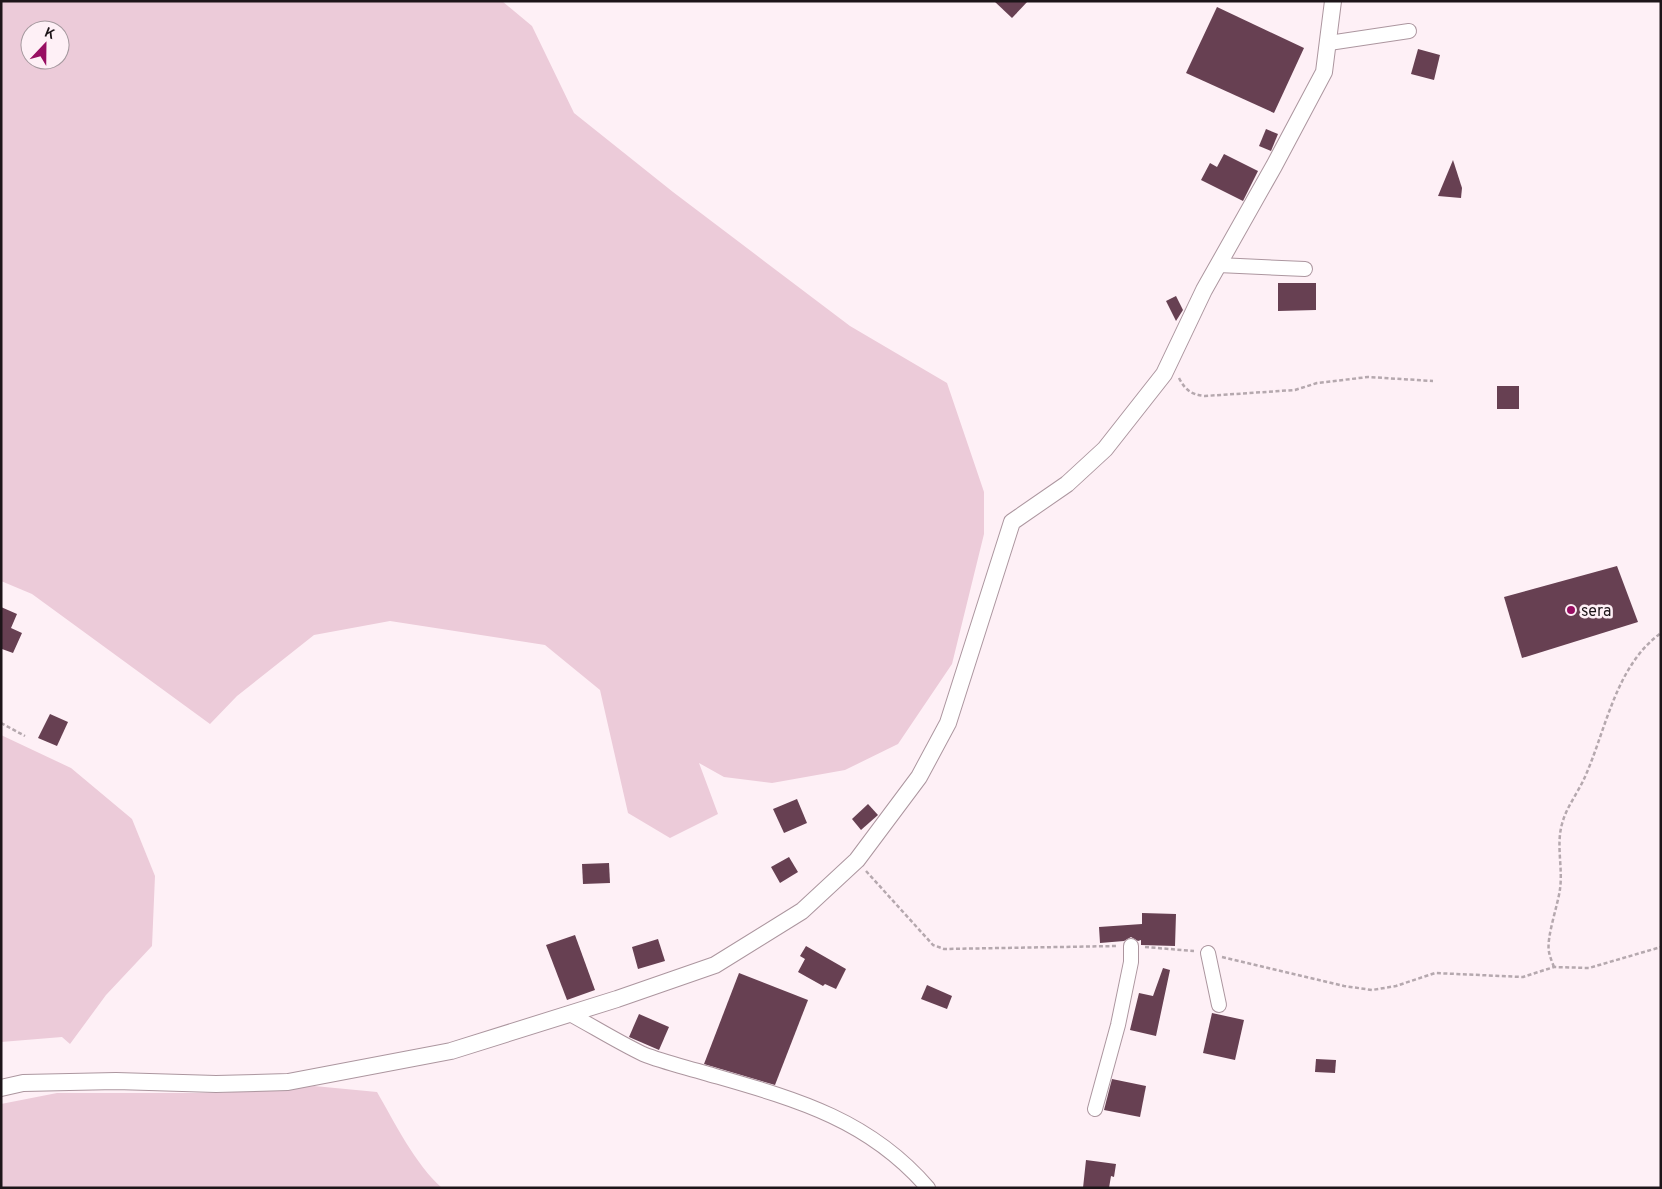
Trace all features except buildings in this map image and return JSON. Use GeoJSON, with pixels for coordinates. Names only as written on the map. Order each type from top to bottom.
{"type":"FeatureCollection","features":[{"type":"Feature","properties":{"kind":"street"},"geometry":{"type":"LineString","coordinates":[[1,1088],[23,1083],[116,1081],[216,1084],[288,1082],[451,1051],[617,999],[715,965],[802,911],[857,860],[919,777],[948,723],[1012,522],[1067,484],[1104,449],[1164,374],[1204,290],[1274,166],[1324,72],[1333,1]]}},
{"type":"Feature","properties":{"kind":"street"},"geometry":{"type":"LineString","coordinates":[[1329,43],[1409,31]]}},
{"type":"Feature","properties":{"kind":"street"},"geometry":{"type":"LineString","coordinates":[[1218,265],[1305,269]]}},
{"type":"Feature","properties":{"kind":"street"},"geometry":{"type":"LineString","coordinates":[[1095,1109],[1118,1025],[1131,962],[1131,946]]}},
{"type":"Feature","properties":{"kind":"street"},"geometry":{"type":"LineString","coordinates":[[1208,953],[1219,1005]]}},
{"type":"Feature","properties":{"kind":"street"},"geometry":{"type":"LineString","coordinates":[[570,1014],[644,1054],[798,1101],[836,1117],[880,1143],[920,1178],[928,1188]]}},
{"type":"Feature","properties":{"kind":"path"},"geometry":{"type":"LineString","coordinates":[[1174,354],[1179,379],[1186,389],[1196,395],[1295,390],[1317,383],[1368,377],[1433,381]]}},
{"type":"Feature","properties":{"kind":"path"},"geometry":{"type":"LineString","coordinates":[[1554,967],[1548,951],[1560,888],[1560,834],[1562,822],[1584,779],[1611,705],[1623,682],[1635,660],[1650,640],[1661,633]]}},
{"type":"Feature","properties":{"kind":"path"},"geometry":{"type":"LineString","coordinates":[[1,723],[25,736]]}},
{"type":"Feature","properties":{"kind":"path"},"geometry":{"type":"LineString","coordinates":[[857,860],[933,945],[944,949],[1131,946],[1199,951],[1344,986],[1372,990],[1396,986],[1435,973],[1524,977],[1554,967],[1589,968],[1661,947]]}},
{"type":"Feature","properties":{"kind":"shaded area"},"geometry":{"type":"Polygon","coordinates":[[[1,1],[502,1],[532,26],[574,113],[673,192],[850,326],[947,383],[984,492],[984,534],[952,664],[898,744],[845,770],[772,783],[724,777],[699,763],[718,814],[670,838],[628,813],[600,690],[545,645],[390,621],[314,635],[237,696],[210,724],[32,594],[1,581],[1,1]]]}},
{"type":"Feature","properties":{"kind":"shaded area"},"geometry":{"type":"Polygon","coordinates":[[[1,735],[71,768],[132,819],[155,876],[152,946],[106,995],[70,1044],[62,1037],[1,1042],[1,735]]]}},
{"type":"Feature","properties":{"kind":"shaded area"},"geometry":{"type":"Polygon","coordinates":[[[314,1086],[377,1092],[414,1155],[442,1188],[1,1188],[1,1104],[57,1093],[220,1093],[314,1086]]]}},
{"type":"Feature","properties":{"kind":"place","name":"sera"},"geometry":{"type":"Point","coordinates":[1571,610]}}]}
